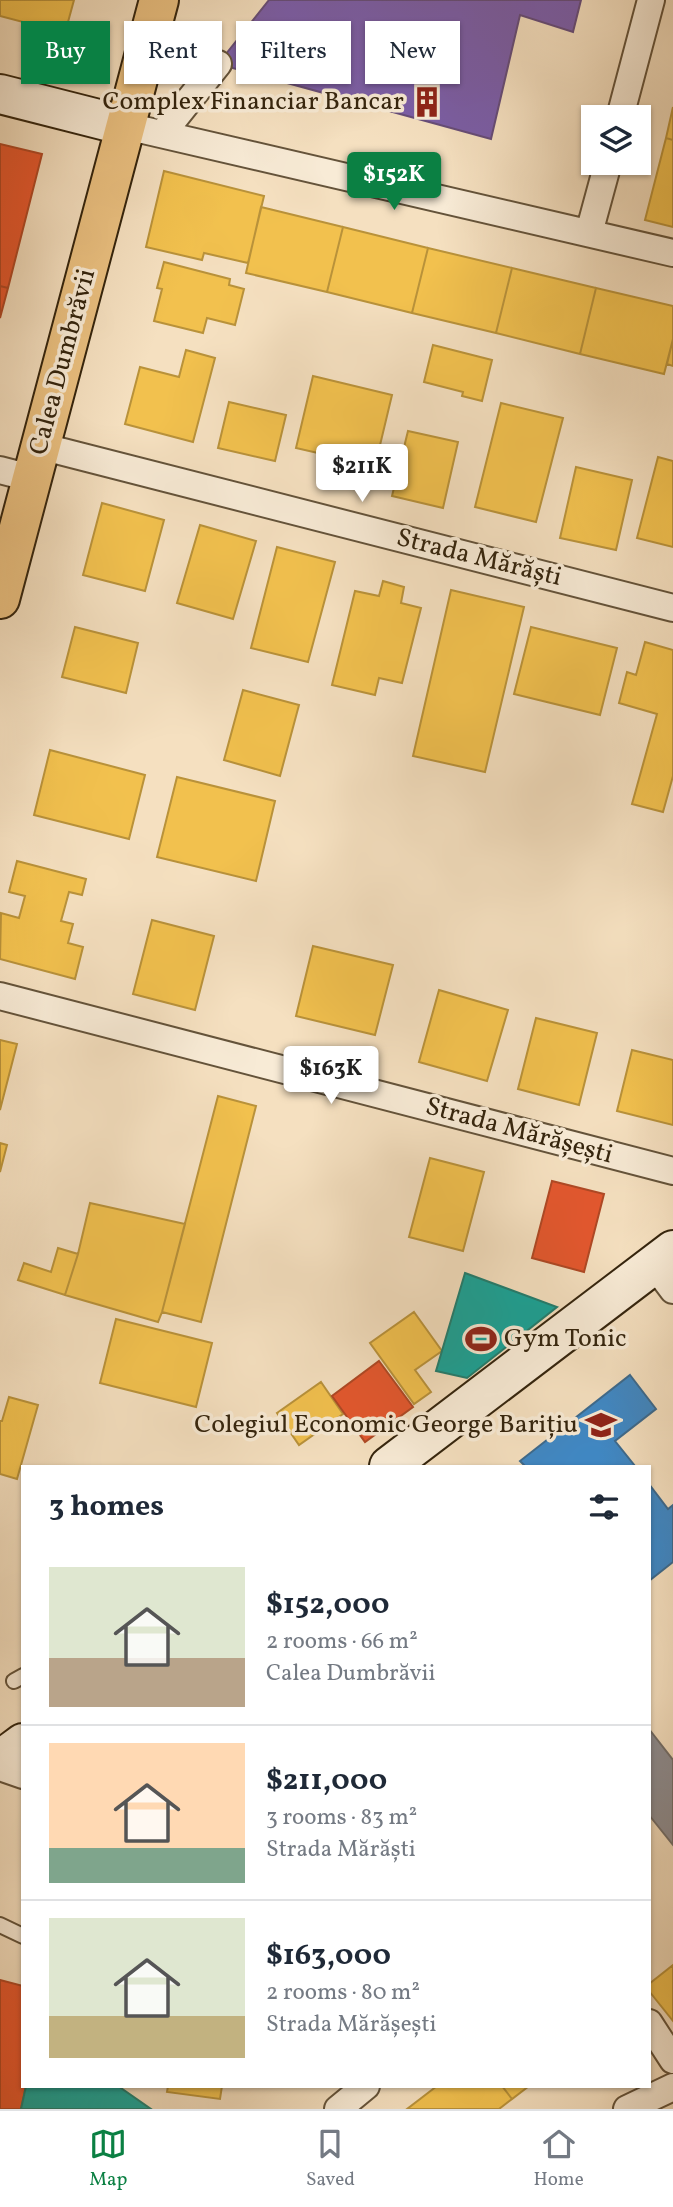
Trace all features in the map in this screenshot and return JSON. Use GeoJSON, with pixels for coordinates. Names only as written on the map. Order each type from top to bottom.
{"type":"FeatureCollection","features":[{"type":"Feature","properties":{"kind":"main road","name":"Calea Dumbrăvii"},"geometry":{"type":"LineString","coordinates":[[0,599],[24,465],[144,130],[159,0]]}},
{"type":"Feature","properties":{"kind":"street"},"geometry":{"type":"LineString","coordinates":[[623,105],[651,0]]}},
{"type":"Feature","properties":{"kind":"street"},"geometry":{"type":"LineString","coordinates":[[144,130],[196,84]]}},
{"type":"Feature","properties":{"kind":"street"},"geometry":{"type":"LineString","coordinates":[[0,94],[673,253]]}},
{"type":"Feature","properties":{"kind":"street"},"geometry":{"type":"LineString","coordinates":[[589,233],[605,175]]}},
{"type":"Feature","properties":{"kind":"street","name":"Strada Mărăști"},"geometry":{"type":"LineString","coordinates":[[24,465],[673,608]]}},
{"type":"Feature","properties":{"kind":"street","name":"Strada Mărășești"},"geometry":{"type":"LineString","coordinates":[[0,996],[673,1171]]}},
{"type":"Feature","properties":{"kind":"street"},"geometry":{"type":"LineString","coordinates":[[390,1465],[667,1269]]}},
{"type":"Feature","properties":{"kind":"street"},"geometry":{"type":"LineString","coordinates":[[0,1760],[21,1744]]}},
{"type":"Feature","properties":{"kind":"street"},"geometry":{"type":"LineString","coordinates":[[0,1767],[21,1773]]}},
{"type":"Feature","properties":{"kind":"street"},"geometry":{"type":"LineString","coordinates":[[651,2026],[673,2060]]}},
{"type":"Feature","properties":{"kind":"street"},"geometry":{"type":"LineString","coordinates":[[627,2109],[673,2087]]}},
{"type":"Feature","properties":{"kind":"street"},"geometry":{"type":"LineString","coordinates":[[338,2109],[364,2088]]}},
{"type":"Feature","properties":{"kind":"lane"},"geometry":{"type":"LineString","coordinates":[[0,1925],[21,1935]]}},
{"type":"Feature","properties":{"kind":"building: Homes"},"geometry":{"type":"Polygon","coordinates":[[[0,0],[74,0],[68,21],[21,21],[0,16],[0,0]]]}},
{"type":"Feature","properties":{"kind":"building: Homes"},"geometry":{"type":"Polygon","coordinates":[[[673,107],[673,140],[666,138],[673,107]]]}},
{"type":"Feature","properties":{"kind":"building: Homes"},"geometry":{"type":"Polygon","coordinates":[[[666,138],[673,140],[673,227],[645,220],[666,138]]]}},
{"type":"Feature","properties":{"kind":"building: Homes"},"geometry":{"type":"Polygon","coordinates":[[[164,171],[264,196],[248,263],[204,253],[202,260],[146,247],[164,171]]]}},
{"type":"Feature","properties":{"kind":"building: Homes"},"geometry":{"type":"Polygon","coordinates":[[[261,207],[343,227],[327,292],[246,273],[261,207]]]}},
{"type":"Feature","properties":{"kind":"building: Homes"},"geometry":{"type":"Polygon","coordinates":[[[343,227],[428,248],[412,313],[327,292],[343,227]]]}},
{"type":"Feature","properties":{"kind":"building: Homes"},"geometry":{"type":"Polygon","coordinates":[[[428,248],[512,268],[496,333],[412,313],[428,248]]]}},
{"type":"Feature","properties":{"kind":"building: Homes"},"geometry":{"type":"Polygon","coordinates":[[[164,262],[230,279],[229,285],[244,289],[235,325],[207,318],[203,333],[154,321],[162,289],[157,288],[164,262]]]}},
{"type":"Feature","properties":{"kind":"building: Homes"},"geometry":{"type":"Polygon","coordinates":[[[512,268],[596,288],[580,354],[496,333],[512,268]]]}},
{"type":"Feature","properties":{"kind":"building: Homes"},"geometry":{"type":"Polygon","coordinates":[[[596,288],[673,306],[673,339],[664,374],[580,354],[596,288]]]}},
{"type":"Feature","properties":{"kind":"building: Homes"},"geometry":{"type":"Polygon","coordinates":[[[673,339],[673,366],[667,364],[673,339]]]}},
{"type":"Feature","properties":{"kind":"building: Homes"},"geometry":{"type":"Polygon","coordinates":[[[433,345],[492,360],[482,401],[462,396],[463,392],[424,382],[433,345]]]}},
{"type":"Feature","properties":{"kind":"building: Homes"},"geometry":{"type":"Polygon","coordinates":[[[186,350],[215,358],[193,442],[125,424],[140,367],[179,377],[186,350]]]}},
{"type":"Feature","properties":{"kind":"building: Homes"},"geometry":{"type":"Polygon","coordinates":[[[313,376],[392,395],[375,466],[296,448],[313,376]]]}},
{"type":"Feature","properties":{"kind":"building: Homes"},"geometry":{"type":"Polygon","coordinates":[[[229,402],[286,415],[275,461],[218,448],[229,402]]]}},
{"type":"Feature","properties":{"kind":"building: Homes"},"geometry":{"type":"Polygon","coordinates":[[[501,403],[563,418],[536,522],[475,507],[501,403]]]}},
{"type":"Feature","properties":{"kind":"building: Homes"},"geometry":{"type":"Polygon","coordinates":[[[408,431],[458,442],[443,508],[392,496],[408,431]]]}},
{"type":"Feature","properties":{"kind":"building: Homes"},"geometry":{"type":"Polygon","coordinates":[[[658,457],[673,461],[673,547],[637,538],[658,457]]]}},
{"type":"Feature","properties":{"kind":"building: Homes"},"geometry":{"type":"Polygon","coordinates":[[[576,467],[632,480],[616,550],[560,538],[576,467]]]}},
{"type":"Feature","properties":{"kind":"building: Homes"},"geometry":{"type":"Polygon","coordinates":[[[102,503],[164,520],[145,591],[83,575],[102,503]]]}},
{"type":"Feature","properties":{"kind":"building: Homes"},"geometry":{"type":"Polygon","coordinates":[[[200,525],[256,541],[233,619],[177,603],[200,525]]]}},
{"type":"Feature","properties":{"kind":"building: Homes"},"geometry":{"type":"Polygon","coordinates":[[[277,547],[335,562],[308,662],[251,648],[277,547]]]}},
{"type":"Feature","properties":{"kind":"building: Homes"},"geometry":{"type":"Polygon","coordinates":[[[383,581],[404,587],[401,603],[421,608],[402,683],[379,678],[375,695],[332,685],[355,591],[379,596],[383,581]]]}},
{"type":"Feature","properties":{"kind":"building: Homes"},"geometry":{"type":"Polygon","coordinates":[[[451,590],[524,607],[485,772],[413,756],[451,590]]]}},
{"type":"Feature","properties":{"kind":"building: Homes"},"geometry":{"type":"Polygon","coordinates":[[[75,627],[138,643],[126,693],[62,677],[75,627]]]}},
{"type":"Feature","properties":{"kind":"building: Homes"},"geometry":{"type":"Polygon","coordinates":[[[531,627],[617,648],[600,715],[514,694],[531,627]]]}},
{"type":"Feature","properties":{"kind":"building: Homes"},"geometry":{"type":"Polygon","coordinates":[[[645,642],[673,650],[673,776],[663,812],[632,804],[657,714],[619,703],[627,672],[636,675],[645,642]]]}},
{"type":"Feature","properties":{"kind":"building: Homes"},"geometry":{"type":"Polygon","coordinates":[[[243,690],[299,705],[280,776],[224,760],[243,690]]]}},
{"type":"Feature","properties":{"kind":"building: Homes"},"geometry":{"type":"Polygon","coordinates":[[[50,750],[145,775],[129,839],[34,815],[50,750]]]}},
{"type":"Feature","properties":{"kind":"building: Homes"},"geometry":{"type":"Polygon","coordinates":[[[177,777],[275,801],[256,881],[157,857],[177,777]]]}},
{"type":"Feature","properties":{"kind":"building: Homes"},"geometry":{"type":"Polygon","coordinates":[[[17,861],[86,879],[82,895],[69,892],[61,921],[73,924],[68,943],[83,947],[75,979],[0,959],[1,913],[19,918],[25,896],[9,892],[17,861]]]}},
{"type":"Feature","properties":{"kind":"building: Homes"},"geometry":{"type":"Polygon","coordinates":[[[152,920],[214,936],[195,1010],[133,994],[152,920]]]}},
{"type":"Feature","properties":{"kind":"building: Homes"},"geometry":{"type":"Polygon","coordinates":[[[313,946],[393,965],[375,1035],[296,1016],[313,946]]]}},
{"type":"Feature","properties":{"kind":"building: Homes"},"geometry":{"type":"Polygon","coordinates":[[[439,990],[508,1010],[487,1081],[419,1062],[439,990]]]}},
{"type":"Feature","properties":{"kind":"building: Homes"},"geometry":{"type":"Polygon","coordinates":[[[536,1018],[597,1033],[579,1105],[518,1089],[536,1018]]]}},
{"type":"Feature","properties":{"kind":"building: Homes"},"geometry":{"type":"Polygon","coordinates":[[[0,1040],[17,1044],[0,1110],[0,1040]]]}},
{"type":"Feature","properties":{"kind":"building: Homes"},"geometry":{"type":"Polygon","coordinates":[[[632,1050],[673,1060],[673,1125],[617,1111],[632,1050]]]}},
{"type":"Feature","properties":{"kind":"building: Homes"},"geometry":{"type":"Polygon","coordinates":[[[218,1096],[256,1106],[201,1322],[162,1312],[218,1096]]]}},
{"type":"Feature","properties":{"kind":"building: Homes"},"geometry":{"type":"Polygon","coordinates":[[[0,1143],[7,1145],[0,1172],[0,1143]]]}},
{"type":"Feature","properties":{"kind":"building: Homes"},"geometry":{"type":"Polygon","coordinates":[[[430,1158],[484,1172],[463,1251],[409,1237],[430,1158]]]}},
{"type":"Feature","properties":{"kind":"building: Homes"},"geometry":{"type":"Polygon","coordinates":[[[90,1203],[185,1224],[158,1322],[65,1295],[90,1203]]]}},
{"type":"Feature","properties":{"kind":"building: Homes"},"geometry":{"type":"Polygon","coordinates":[[[58,1248],[78,1254],[65,1295],[18,1280],[24,1263],[51,1272],[58,1248]]]}},
{"type":"Feature","properties":{"kind":"building: Homes"},"geometry":{"type":"Polygon","coordinates":[[[414,1312],[442,1351],[415,1370],[431,1392],[414,1404],[370,1343],[414,1312]]]}},
{"type":"Feature","properties":{"kind":"building: Homes"},"geometry":{"type":"Polygon","coordinates":[[[116,1319],[212,1343],[196,1407],[100,1383],[116,1319]]]}},
{"type":"Feature","properties":{"kind":"building: Homes"},"geometry":{"type":"Polygon","coordinates":[[[321,1382],[343,1414],[299,1445],[277,1413],[321,1382]]]}},
{"type":"Feature","properties":{"kind":"building: Homes"},"geometry":{"type":"Polygon","coordinates":[[[9,1397],[38,1405],[17,1479],[0,1474],[0,1421],[9,1397]]]}},
{"type":"Feature","properties":{"kind":"building: Homes"},"geometry":{"type":"Polygon","coordinates":[[[673,1965],[673,2021],[651,1994],[651,1982],[673,1965]]]}},
{"type":"Feature","properties":{"kind":"building: Homes"},"geometry":{"type":"Polygon","coordinates":[[[168,2088],[222,2088],[220,2099],[167,2092],[168,2088]]]}},
{"type":"Feature","properties":{"kind":"building: Homes"},"geometry":{"type":"Polygon","coordinates":[[[434,2088],[504,2088],[512,2099],[499,2109],[407,2109],[434,2088]]]}},
{"type":"Feature","properties":{"kind":"building: Homes"},"geometry":{"type":"Polygon","coordinates":[[[504,2088],[526,2088],[512,2099],[504,2088]]]}},
{"type":"Feature","properties":{"kind":"building: Shops"},"geometry":{"type":"Polygon","coordinates":[[[0,144],[42,154],[8,288],[0,286],[0,144]]]}},
{"type":"Feature","properties":{"kind":"building: Shops"},"geometry":{"type":"Polygon","coordinates":[[[0,286],[8,288],[0,318],[0,286]]]}},
{"type":"Feature","properties":{"kind":"building: Shops"},"geometry":{"type":"Polygon","coordinates":[[[552,1181],[604,1194],[584,1272],[532,1258],[552,1181]]]}},
{"type":"Feature","properties":{"kind":"building: Shops"},"geometry":{"type":"Polygon","coordinates":[[[379,1361],[413,1407],[365,1442],[332,1396],[379,1361]]]}},
{"type":"Feature","properties":{"kind":"building: Shops"},"geometry":{"type":"Polygon","coordinates":[[[0,1980],[21,1985],[21,2088],[26,2088],[21,2109],[0,2109],[0,1980]]]}},
{"type":"Feature","properties":{"kind":"building: Offices"},"geometry":{"type":"Polygon","coordinates":[[[269,0],[581,0],[573,32],[520,15],[491,139],[291,84],[351,84],[351,21],[252,21],[269,0]]]}},
{"type":"Feature","properties":{"kind":"building: Offices"},"geometry":{"type":"Polygon","coordinates":[[[236,41],[236,69],[222,65],[222,59],[236,41]]]}},
{"type":"Feature","properties":{"kind":"building: Schools","name":"Colegiul Economic George Barițiu"},"geometry":{"type":"Polygon","coordinates":[[[630,1375],[656,1409],[615,1441],[634,1465],[524,1465],[520,1461],[630,1375]]]}},
{"type":"Feature","properties":{"kind":"building: Schools"},"geometry":{"type":"Polygon","coordinates":[[[651,1487],[668,1509],[673,1505],[673,1562],[651,1579],[651,1487]]]}},
{"type":"Feature","properties":{"kind":"building: Public","name":"Gym Tonic"},"geometry":{"type":"Polygon","coordinates":[[[465,1273],[557,1307],[467,1378],[436,1371],[465,1273]]]}},
{"type":"Feature","properties":{"kind":"building: Public"},"geometry":{"type":"Polygon","coordinates":[[[26,2088],[121,2088],[151,2109],[21,2109],[26,2088]]]}},
{"type":"Feature","properties":{"kind":"building: Industry"},"geometry":{"type":"Polygon","coordinates":[[[651,1732],[673,1760],[673,1845],[651,1818],[651,1732]]]}},
{"type":"Feature","properties":{"kind":"place","name":"Complex Financiar Bancar"},"geometry":{"type":"Point","coordinates":[427,102]}},
{"type":"Feature","properties":{"kind":"place","name":"Gym Tonic"},"geometry":{"type":"Point","coordinates":[481,1339]}},
{"type":"Feature","properties":{"kind":"place","name":"Colegiul Economic George Barițiu"},"geometry":{"type":"Point","coordinates":[601,1425]}}]}
